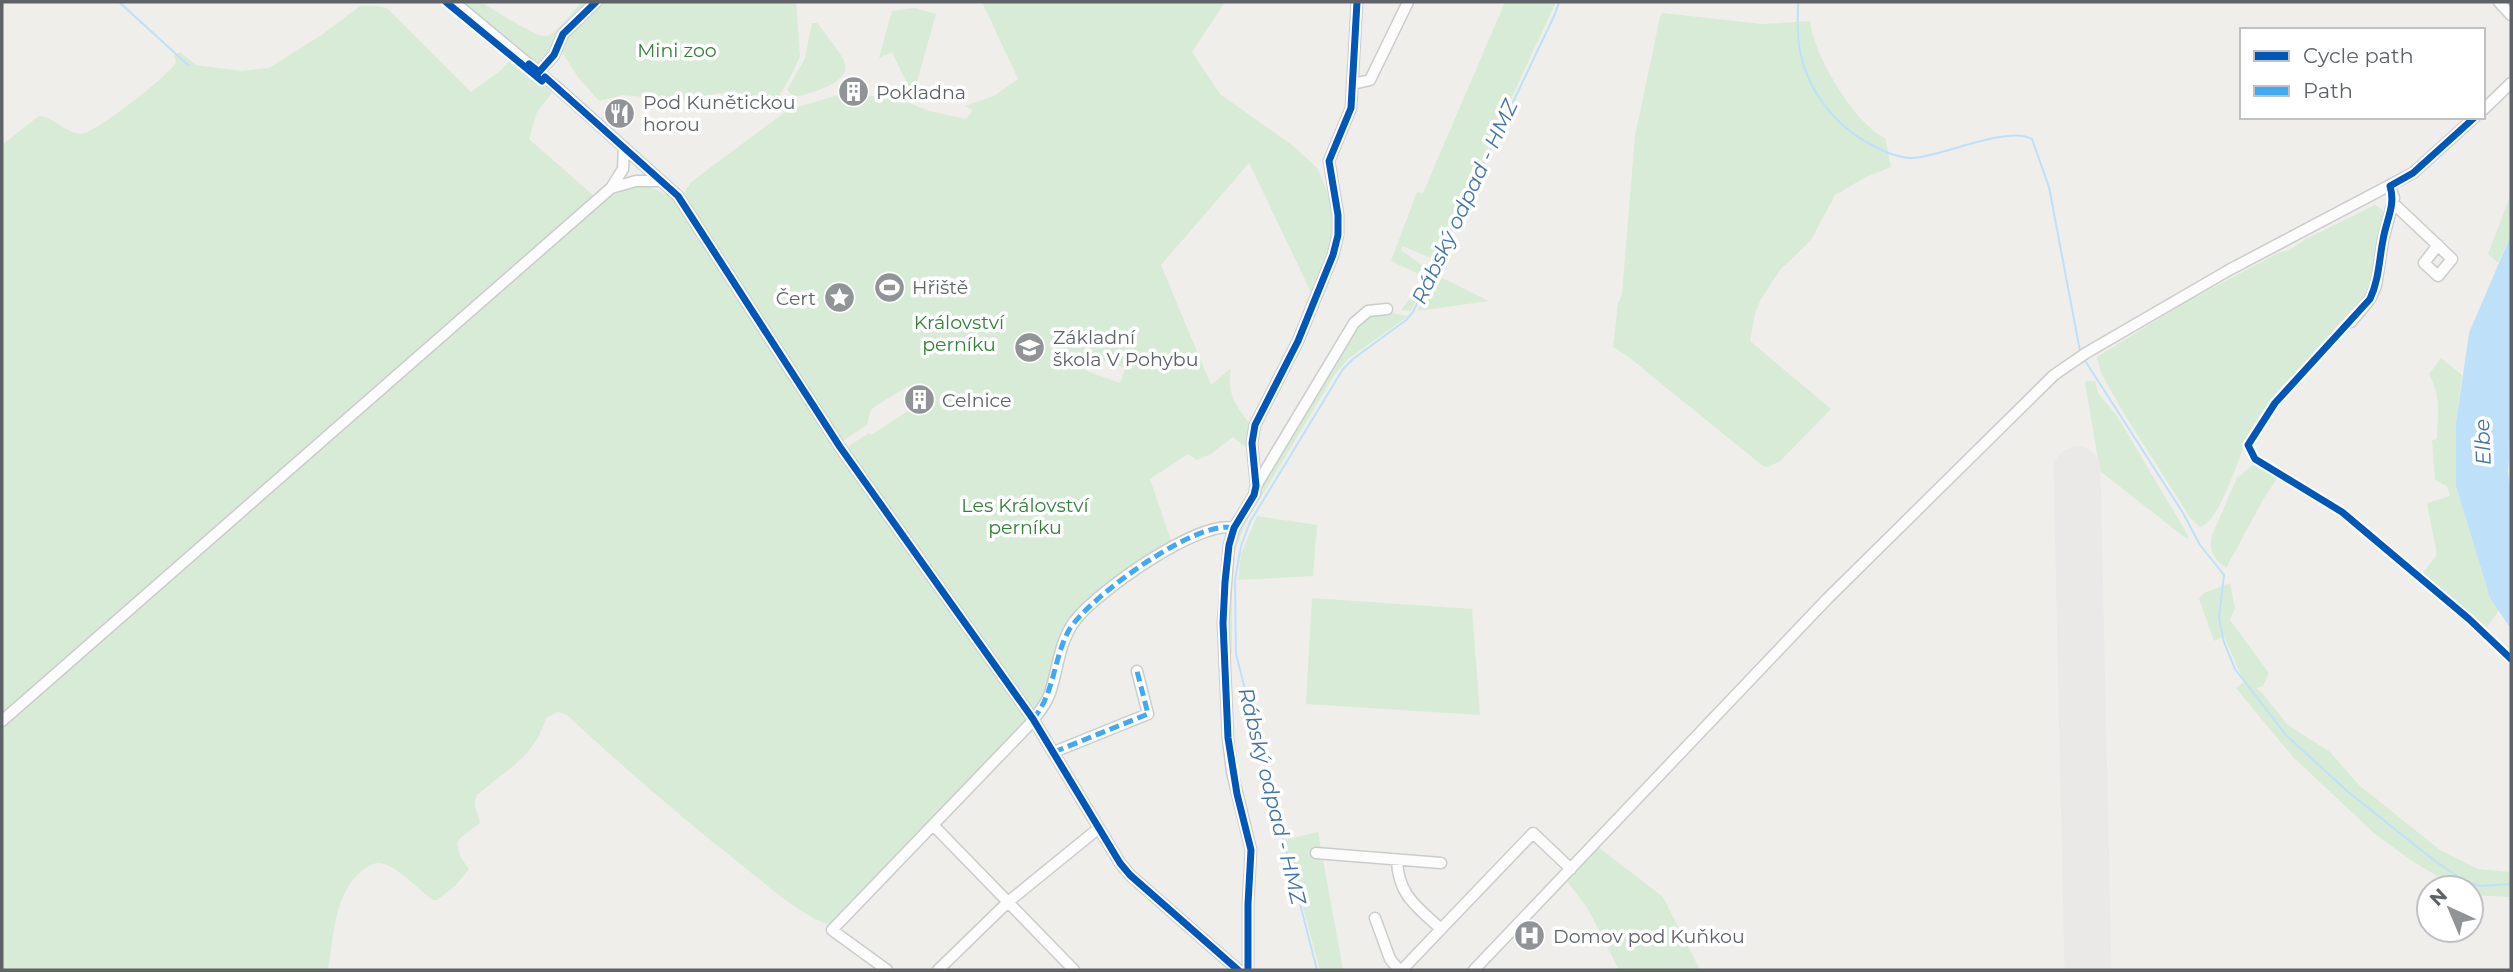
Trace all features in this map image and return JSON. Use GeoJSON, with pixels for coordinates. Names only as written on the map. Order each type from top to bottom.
{"type":"FeatureCollection","features":[{"type":"Feature","properties":{"kind":"street"},"geometry":{"type":"LineString","coordinates":[[454,2],[539,72],[678,196],[840,447],[1034,719],[1120,863],[1232,968]]}},
{"type":"Feature","properties":{"kind":"street"},"geometry":{"type":"LineString","coordinates":[[539,72],[554,55],[563,34],[596,2]]}},
{"type":"Feature","properties":{"kind":"street"},"geometry":{"type":"LineString","coordinates":[[1248,970],[1251,850],[1232,772],[1223,623],[1224,582],[1234,528],[1254,495],[1256,486],[1252,443],[1255,425],[1298,341],[1336,243],[1339,224],[1329,162],[1350,111],[1357,2]]}},
{"type":"Feature","properties":{"kind":"street"},"geometry":{"type":"LineString","coordinates":[[1353,84],[1370,80],[1409,2]]}},
{"type":"Feature","properties":{"kind":"street"},"geometry":{"type":"LineString","coordinates":[[2499,2],[2511,15]]}},
{"type":"Feature","properties":{"kind":"street"},"geometry":{"type":"LineString","coordinates":[[2485,108],[2511,83]]}},
{"type":"Feature","properties":{"kind":"street"},"geometry":{"type":"LineString","coordinates":[[1474,970],[1827,599],[2048,380],[2082,355],[2229,270],[2413,173],[2473,119]]}},
{"type":"Feature","properties":{"kind":"street"},"geometry":{"type":"LineString","coordinates":[[2,721],[611,188],[623,169],[624,147]]}},
{"type":"Feature","properties":{"kind":"street"},"geometry":{"type":"LineString","coordinates":[[611,188],[642,180],[661,181]]}},
{"type":"Feature","properties":{"kind":"street"},"geometry":{"type":"LineString","coordinates":[[2351,322],[2370,299],[2376,286],[2383,240],[2393,203],[2390,186]]}},
{"type":"Feature","properties":{"kind":"street"},"geometry":{"type":"LineString","coordinates":[[2393,203],[2438,245]]}},
{"type":"Feature","properties":{"kind":"street"},"geometry":{"type":"LineString","coordinates":[[1256,486],[1354,323],[1368,311],[1387,309]]}},
{"type":"Feature","properties":{"kind":"street"},"geometry":{"type":"LineString","coordinates":[[887,970],[832,930],[1003,755],[1034,719],[1049,695],[1064,640],[1074,621],[1104,593],[1177,543],[1219,527],[1234,528]]}},
{"type":"Feature","properties":{"kind":"street"},"geometry":{"type":"LineString","coordinates":[[1054,752],[1147,713],[1137,671]]}},
{"type":"Feature","properties":{"kind":"street"},"geometry":{"type":"LineString","coordinates":[[934,826],[1067,968]]}},
{"type":"Feature","properties":{"kind":"street"},"geometry":{"type":"LineString","coordinates":[[938,970],[1008,902],[1099,828]]}},
{"type":"Feature","properties":{"kind":"street"},"geometry":{"type":"LineString","coordinates":[[1375,918],[1390,960],[1401,970],[1533,833],[1571,869]]}},
{"type":"Feature","properties":{"kind":"street"},"geometry":{"type":"LineString","coordinates":[[1316,853],[1441,863]]}},
{"type":"Feature","properties":{"kind":"street"},"geometry":{"type":"LineString","coordinates":[[1397,860],[1398,876],[1404,892],[1441,929]]}},
{"type":"Feature","properties":{"kind":"green space"},"geometry":{"type":"Polygon","coordinates":[[[480,2],[525,28],[547,36],[582,2],[593,2],[557,39],[542,63],[537,65],[465,3],[480,2]]]}},
{"type":"Feature","properties":{"kind":"green space","name":"Mini zoo"},"geometry":{"type":"Polygon","coordinates":[[[600,2],[796,2],[800,56],[776,101],[719,93],[681,100],[622,95],[599,101],[578,77],[560,49],[563,41],[600,2]]]}},
{"type":"Feature","properties":{"kind":"green space","name":"Les Království perníku"},"geometry":{"type":"Polygon","coordinates":[[[982,2],[1225,2],[1192,52],[1220,94],[1296,148],[1318,169],[1329,196],[1333,225],[1330,244],[1311,292],[1249,163],[1161,265],[1211,385],[1231,368],[1231,392],[1251,425],[1245,447],[1233,437],[1211,454],[1197,460],[1188,454],[1150,479],[1171,541],[1082,606],[1067,621],[1060,634],[1044,698],[1033,711],[848,449],[850,445],[869,433],[871,435],[919,404],[908,386],[871,409],[867,425],[843,441],[684,193],[691,182],[788,110],[848,92],[904,101],[929,111],[966,119],[973,110],[965,106],[994,96],[1018,79],[982,2]],[[1091,356],[1087,371],[1120,383],[1125,368],[1091,356]]]}},
{"type":"Feature","properties":{"kind":"green space"},"geometry":{"type":"Polygon","coordinates":[[[1505,2],[1556,2],[1436,260],[1402,246],[1401,250],[1430,272],[1411,311],[1401,310],[1427,278],[1391,261],[1417,192],[1423,193],[1505,2]]]}},
{"type":"Feature","properties":{"kind":"green space"},"geometry":{"type":"Polygon","coordinates":[[[360,6],[387,8],[471,92],[500,71],[512,58],[552,93],[537,112],[529,139],[594,196],[2,713],[2,145],[39,116],[75,133],[87,132],[114,116],[160,79],[171,69],[176,62],[174,56],[180,52],[196,65],[241,71],[269,68],[323,34],[360,6]]]}},
{"type":"Feature","properties":{"kind":"green space"},"geometry":{"type":"Polygon","coordinates":[[[915,8],[936,14],[913,96],[892,52],[879,58],[892,11],[915,8]]]}},
{"type":"Feature","properties":{"kind":"green space"},"geometry":{"type":"Polygon","coordinates":[[[1663,13],[1762,24],[1810,21],[1819,51],[1837,87],[1861,118],[1885,138],[1891,167],[1866,177],[1835,195],[1811,240],[1780,270],[1755,314],[1750,341],[1831,409],[1780,461],[1768,467],[1763,466],[1613,347],[1618,303],[1622,295],[1635,136],[1663,13]]]}},
{"type":"Feature","properties":{"kind":"green space"},"geometry":{"type":"Polygon","coordinates":[[[812,23],[817,23],[835,46],[844,61],[845,69],[843,75],[829,86],[795,97],[787,90],[805,58],[812,23]]]}},
{"type":"Feature","properties":{"kind":"green space"},"geometry":{"type":"Polygon","coordinates":[[[624,186],[647,186],[671,196],[836,452],[1028,721],[832,926],[808,915],[775,892],[698,830],[567,715],[558,712],[546,718],[541,732],[527,753],[477,795],[475,806],[480,823],[460,838],[457,844],[461,858],[469,869],[455,886],[437,900],[433,900],[397,871],[378,863],[364,869],[354,878],[337,915],[328,970],[2,970],[2,730],[469,316],[600,203],[624,186]]]}},
{"type":"Feature","properties":{"kind":"green space"},"geometry":{"type":"Polygon","coordinates":[[[2511,194],[2511,235],[2498,263],[2488,254],[2511,194]]]}},
{"type":"Feature","properties":{"kind":"green space"},"geometry":{"type":"Polygon","coordinates":[[[2375,205],[2383,210],[2382,233],[2379,258],[2368,294],[2358,310],[2290,380],[2268,407],[2249,436],[2222,501],[2208,522],[2200,527],[2191,519],[2123,412],[2101,373],[2097,357],[2188,301],[2375,205]]]}},
{"type":"Feature","properties":{"kind":"green space"},"geometry":{"type":"Polygon","coordinates":[[[1436,275],[1489,301],[1417,311],[1436,275]]]}},
{"type":"Feature","properties":{"kind":"green space"},"geometry":{"type":"Polygon","coordinates":[[[1380,311],[1408,316],[1348,359],[1335,374],[1246,522],[1235,551],[1230,655],[1232,732],[1225,630],[1230,559],[1241,523],[1292,432],[1362,318],[1380,311]]]}},
{"type":"Feature","properties":{"kind":"green space"},"geometry":{"type":"Polygon","coordinates":[[[2441,358],[2462,375],[2456,423],[2456,486],[2490,598],[2499,610],[2486,629],[2421,575],[2437,555],[2427,503],[2450,496],[2447,486],[2435,480],[2432,440],[2437,439],[2438,406],[2429,374],[2441,358]]]}},
{"type":"Feature","properties":{"kind":"green space"},"geometry":{"type":"Polygon","coordinates":[[[2095,381],[2098,393],[2117,416],[2189,537],[2179,533],[2100,471],[2085,383],[2095,381]]]}},
{"type":"Feature","properties":{"kind":"green space"},"geometry":{"type":"Polygon","coordinates":[[[2254,464],[2278,477],[2226,568],[2213,554],[2212,535],[2237,478],[2254,464]]]}},
{"type":"Feature","properties":{"kind":"green space"},"geometry":{"type":"Polygon","coordinates":[[[1257,516],[1317,525],[1313,576],[1238,580],[1241,554],[1257,516]]]}},
{"type":"Feature","properties":{"kind":"green space"},"geometry":{"type":"Polygon","coordinates":[[[2230,583],[2235,608],[2230,620],[2269,673],[2263,686],[2256,688],[2288,725],[2330,752],[2359,785],[2440,850],[2478,869],[2511,872],[2511,897],[2485,896],[2485,874],[2434,874],[2412,861],[2375,834],[2293,757],[2236,688],[2244,682],[2224,636],[2214,641],[2199,599],[2204,593],[2230,583]]]}},
{"type":"Feature","properties":{"kind":"green space"},"geometry":{"type":"Polygon","coordinates":[[[1312,598],[1472,609],[1480,715],[1306,704],[1312,598]]]}},
{"type":"Feature","properties":{"kind":"green space"},"geometry":{"type":"Polygon","coordinates":[[[1318,832],[1343,970],[1320,970],[1285,840],[1318,832]]]}},
{"type":"Feature","properties":{"kind":"green space"},"geometry":{"type":"Polygon","coordinates":[[[1598,847],[1663,897],[1700,970],[1619,970],[1587,907],[1566,880],[1598,847]]]}},
{"type":"Feature","properties":{"kind":"water","name":"Elbe"},"geometry":{"type":"Polygon","coordinates":[[[2511,235],[2511,419],[2508,472],[2511,494],[2511,629],[2490,598],[2456,486],[2456,423],[2469,333],[2511,235]]]}},
{"type":"Feature","properties":{"kind":"waterway"},"geometry":{"type":"LineString","coordinates":[[119,2],[188,65]]}},
{"type":"Feature","properties":{"kind":"waterway","name":"Rábský odpad - HMZ"},"geometry":{"type":"LineString","coordinates":[[1317,970],[1236,654],[1235,580],[1241,546],[1250,522],[1343,369],[1413,312],[1559,2]]}},
{"type":"Feature","properties":{"kind":"waterway"},"geometry":{"type":"LineString","coordinates":[[1798,2],[1799,45],[1808,76],[1824,104],[1858,137],[1886,152],[1912,158],[2007,136],[2032,139],[2049,187],[2080,351]]}},
{"type":"Feature","properties":{"kind":"waterway"},"geometry":{"type":"LineString","coordinates":[[2084,359],[2183,513],[2200,545],[2224,575],[2219,619],[2224,642],[2235,669],[2286,735],[2347,791],[2463,880],[2480,886],[2511,884]]}},
{"type":"Feature","properties":{"kind":"runway"},"geometry":{"type":"LineString","coordinates":[[2077,470],[2088,970]]}},
{"type":"Feature","properties":{"kind":"marked path"},"geometry":{"type":"LineString","coordinates":[[1033,719],[1046,698],[1069,630],[1080,616],[1120,581],[1171,547],[1217,528],[1234,528]]}},
{"type":"Feature","properties":{"kind":"marked path"},"geometry":{"type":"LineString","coordinates":[[1054,752],[1148,714],[1137,671]]}},
{"type":"Feature","properties":{"kind":"cycle path"},"geometry":{"type":"LineString","coordinates":[[446,2],[542,81],[545,77],[678,196],[840,447],[1033,719],[1120,863],[1130,875],[1238,970]]}},
{"type":"Feature","properties":{"kind":"cycle path"},"geometry":{"type":"LineString","coordinates":[[529,64],[539,72],[554,55],[563,34],[596,2]]}},
{"type":"Feature","properties":{"kind":"cycle path"},"geometry":{"type":"LineString","coordinates":[[1248,970],[1251,850],[1237,794],[1228,738],[1223,623],[1229,545],[1234,528],[1254,495],[1256,486],[1252,443],[1255,425],[1298,341],[1333,255],[1338,235],[1338,215],[1329,161],[1351,108],[1357,2]]}},
{"type":"Feature","properties":{"kind":"cycle path"},"geometry":{"type":"LineString","coordinates":[[2473,119],[2413,173],[2390,186],[2391,207],[2370,299],[2275,403],[2248,445],[2255,459],[2342,512],[2469,619],[2511,659]]}},
{"type":"Feature","properties":{"kind":"place","name":"Pokladna"},"geometry":{"type":"Point","coordinates":[853,92]}},
{"type":"Feature","properties":{"kind":"place","name":"Pod Kunětickou horou"},"geometry":{"type":"Point","coordinates":[620,113]}},
{"type":"Feature","properties":{"kind":"place","name":"Hřiště"},"geometry":{"type":"Point","coordinates":[889,287]}},
{"type":"Feature","properties":{"kind":"place","name":"Čert"},"geometry":{"type":"Point","coordinates":[839,298]}},
{"type":"Feature","properties":{"kind":"place","name":"Základní škola V Pohybu"},"geometry":{"type":"Point","coordinates":[1030,348]}},
{"type":"Feature","properties":{"kind":"place","name":"Celnice"},"geometry":{"type":"Point","coordinates":[919,400]}},
{"type":"Feature","properties":{"kind":"place","name":"Domov pod Kuňkou"},"geometry":{"type":"Point","coordinates":[1530,936]}},
{"type":"Feature","properties":{"kind":"park label","name":"Království perníku"},"geometry":{"type":"Point","coordinates":[959,333]}}]}
